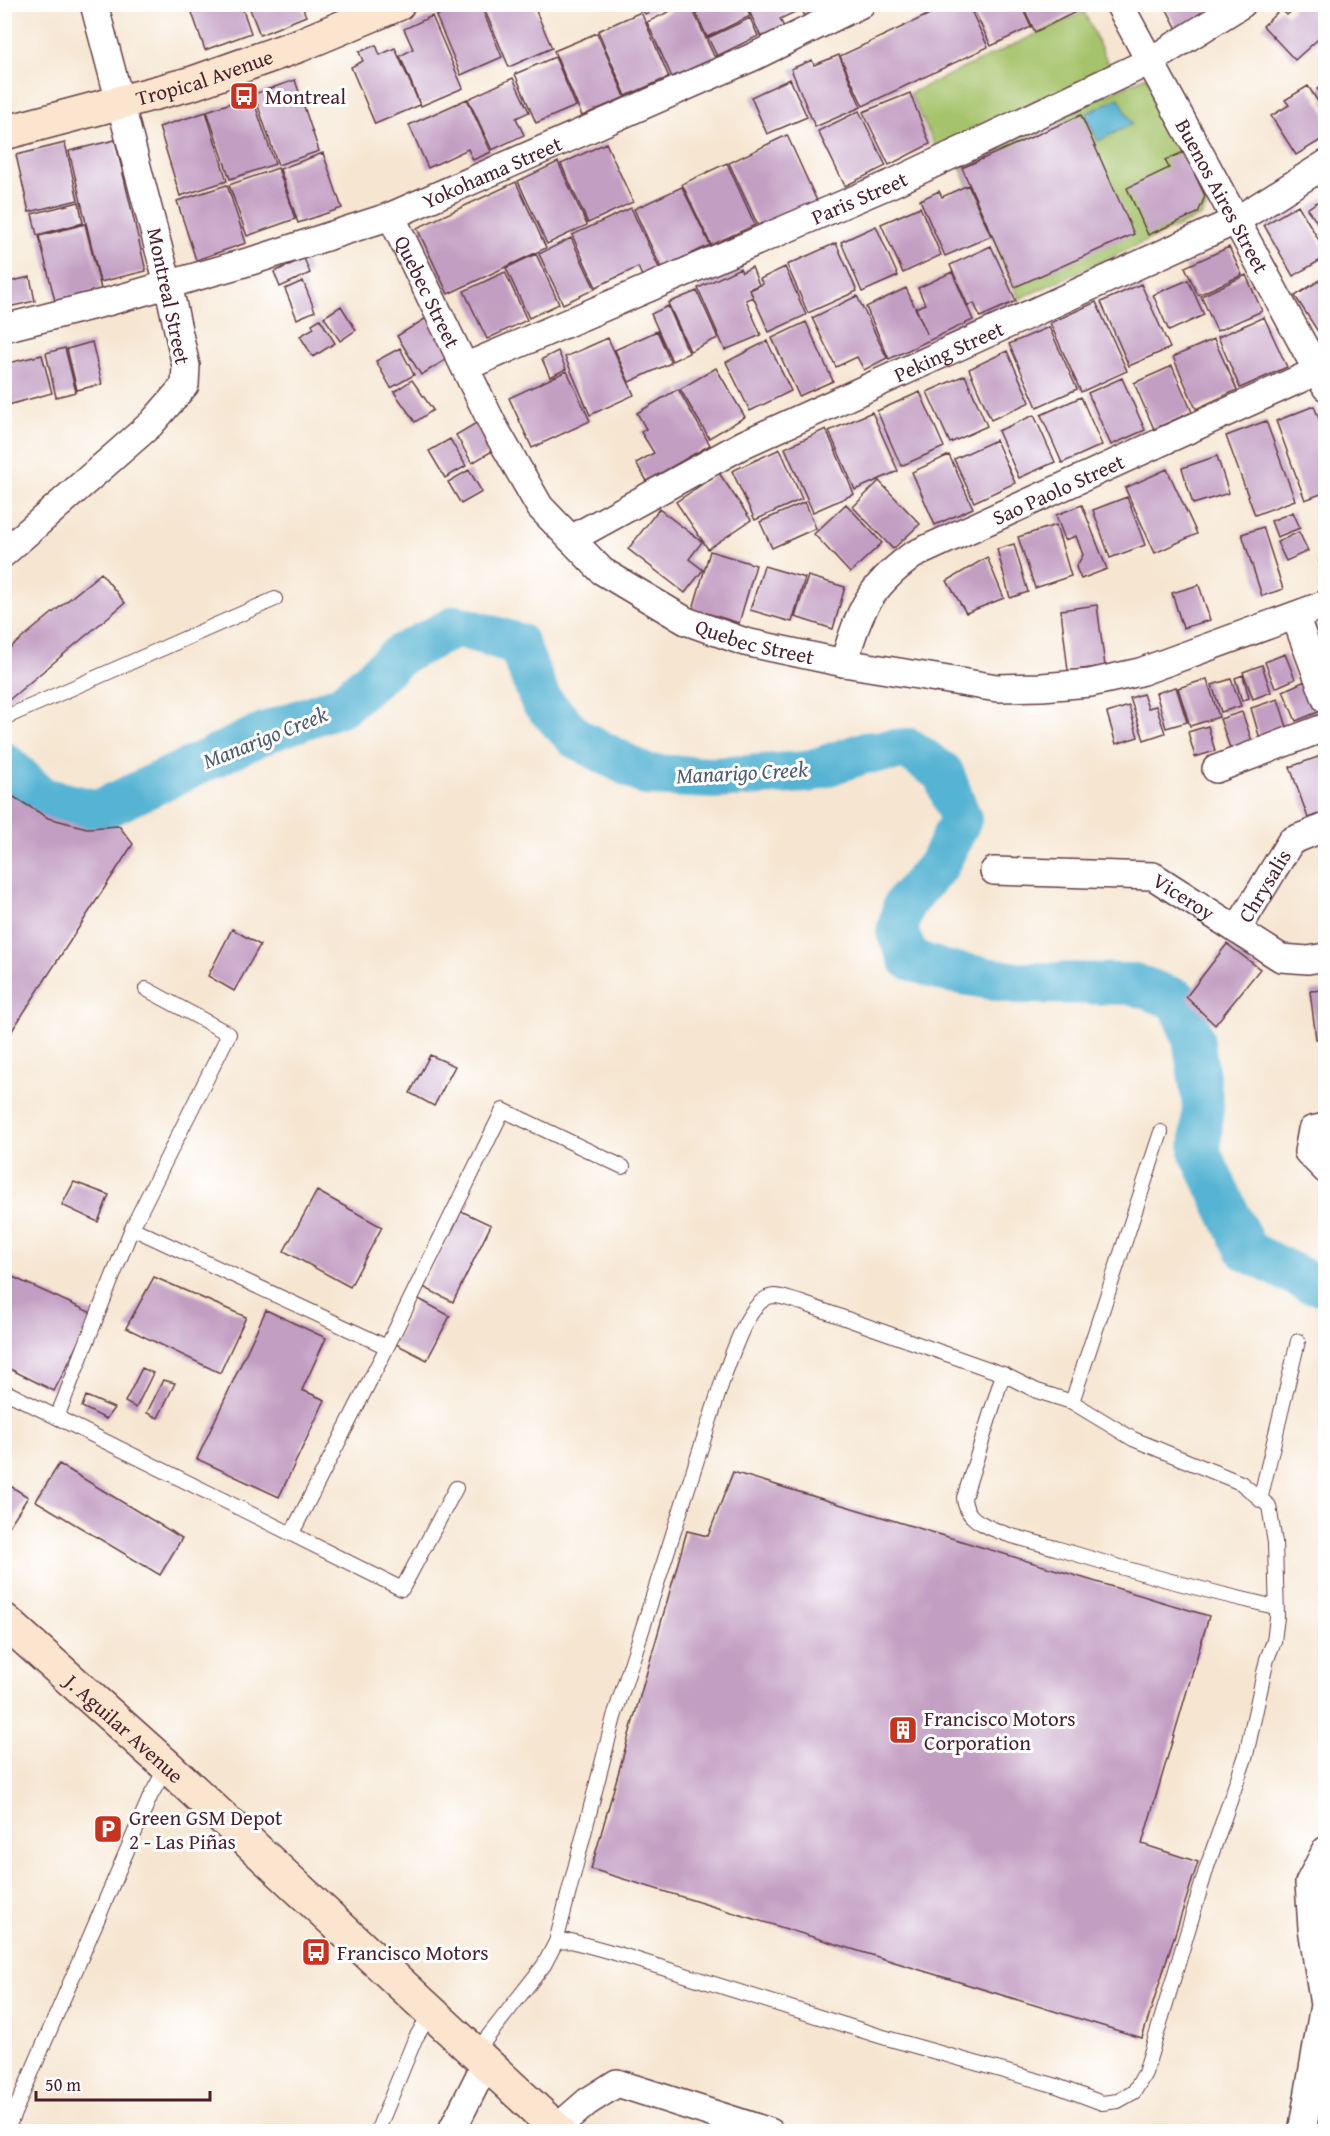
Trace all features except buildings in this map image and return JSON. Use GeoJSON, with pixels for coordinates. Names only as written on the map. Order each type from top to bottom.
{"type":"FeatureCollection","features":[{"type":"Feature","properties":{"kind":"main road","name":"Tropical Avenue"},"geometry":{"type":"LineString","coordinates":[[4,133],[193,83],[300,45],[398,4]]}},
{"type":"Feature","properties":{"kind":"main road","name":"J. Aguilar Avenue"},"geometry":{"type":"LineString","coordinates":[[4,1620],[167,1766],[432,2010],[558,2130]]}},
{"type":"Feature","properties":{"kind":"street","name":"Montreal Street"},"geometry":{"type":"LineString","coordinates":[[4,553],[151,424],[178,395],[184,385],[186,366],[168,284],[94,4]]}},
{"type":"Feature","properties":{"kind":"street","name":"Yokohama Street"},"geometry":{"type":"LineString","coordinates":[[4,328],[107,302],[322,239],[391,216],[753,57],[861,4]]}},
{"type":"Feature","properties":{"kind":"street","name":"Buenos Aires Street"},"geometry":{"type":"LineString","coordinates":[[1119,4],[1323,375]]}},
{"type":"Feature","properties":{"kind":"street","name":"Paris Street"},"geometry":{"type":"LineString","coordinates":[[465,367],[895,182],[1150,61],[1242,4]]}},
{"type":"Feature","properties":{"kind":"street","name":"Peking Street"},"geometry":{"type":"LineString","coordinates":[[570,539],[744,444],[1237,220],[1326,164]]}},
{"type":"Feature","properties":{"kind":"street","name":"Quebec Street"},"geometry":{"type":"LineString","coordinates":[[391,216],[494,427],[540,507],[602,571],[686,621],[745,642],[844,663],[997,688],[1090,683],[1140,672],[1326,604]]}},
{"type":"Feature","properties":{"kind":"street","name":"Sao Paolo Street"},"geometry":{"type":"LineString","coordinates":[[844,663],[856,621],[869,595],[888,573],[913,555],[1323,375]]}},
{"type":"Feature","properties":{"kind":"street"},"geometry":{"type":"LineString","coordinates":[[1296,616],[1326,699]]}},
{"type":"Feature","properties":{"kind":"street"},"geometry":{"type":"LineString","coordinates":[[1216,769],[1326,727]]}},
{"type":"Feature","properties":{"kind":"street","name":"Chrysalis"},"geometry":{"type":"LineString","coordinates":[[1237,930],[1291,841],[1326,827]]}},
{"type":"Feature","properties":{"kind":"street","name":"Viceroy"},"geometry":{"type":"LineString","coordinates":[[994,871],[1153,876],[1281,958],[1308,960],[1326,957]]}},
{"type":"Feature","properties":{"kind":"street"},"geometry":{"type":"LineString","coordinates":[[1326,1127],[1312,1130],[1308,1152],[1326,1170]]}},
{"type":"Feature","properties":{"kind":"street"},"geometry":{"type":"LineString","coordinates":[[1302,2132],[1324,2006],[1312,1928],[1309,1883],[1326,1850]]}},
{"type":"Feature","properties":{"kind":"street"},"geometry":{"type":"LineString","coordinates":[[451,2132],[481,2058]]}},
{"type":"Feature","properties":{"kind":"street"},"geometry":{"type":"LineString","coordinates":[[558,2130],[587,2102],[617,2083],[770,2132]]}},
{"type":"Feature","properties":{"kind":"lane"},"geometry":{"type":"LineString","coordinates":[[4,718],[275,599]]}},
{"type":"Feature","properties":{"kind":"lane"},"geometry":{"type":"LineString","coordinates":[[57,1417],[132,1228],[228,1034],[146,989]]}},
{"type":"Feature","properties":{"kind":"lane"},"geometry":{"type":"LineString","coordinates":[[292,1533],[387,1347],[503,1110],[623,1167]]}},
{"type":"Feature","properties":{"kind":"lane"},"geometry":{"type":"LineString","coordinates":[[1072,1402],[1161,1132]]}},
{"type":"Feature","properties":{"kind":"lane"},"geometry":{"type":"LineString","coordinates":[[132,1228],[387,1347]]}},
{"type":"Feature","properties":{"kind":"lane"},"geometry":{"type":"LineString","coordinates":[[481,2058],[544,1965],[556,1942],[614,1717],[725,1373],[742,1330],[755,1309],[766,1298],[775,1296],[802,1303],[1003,1374],[1036,1390],[1072,1402],[1133,1439],[1241,1483],[1269,1506],[1273,1527],[1275,1641],[1267,1659],[1246,1755],[1207,1867],[1148,2062],[1139,2086],[1118,2101],[1102,2103],[1057,2086],[883,2037],[605,1950],[571,1941],[556,1942]]}},
{"type":"Feature","properties":{"kind":"lane"},"geometry":{"type":"LineString","coordinates":[[1260,1500],[1298,1341]]}},
{"type":"Feature","properties":{"kind":"lane"},"geometry":{"type":"LineString","coordinates":[[1003,1374],[964,1498],[965,1506],[974,1518],[982,1524],[1014,1535],[1158,1579],[1275,1607]]}},
{"type":"Feature","properties":{"kind":"lane"},"geometry":{"type":"LineString","coordinates":[[4,1391],[402,1589],[456,1488]]}},
{"type":"Feature","properties":{"kind":"lane"},"geometry":{"type":"LineString","coordinates":[[6,2132],[150,1797],[167,1766]]}},
{"type":"Feature","properties":{"kind":"lane"},"geometry":{"type":"LineString","coordinates":[[377,2132],[415,2039],[432,2010]]}},
{"type":"Feature","properties":{"kind":"green space"},"geometry":{"type":"Polygon","coordinates":[[[1084,12],[1112,72],[939,154],[910,93],[1084,12]]]}},
{"type":"Feature","properties":{"kind":"green space"},"geometry":{"type":"Polygon","coordinates":[[[1147,76],[1212,198],[1201,216],[1019,299],[958,162],[1147,76]]]}},
{"type":"Feature","properties":{"kind":"water"},"geometry":{"type":"Polygon","coordinates":[[[1119,98],[1132,124],[1098,141],[1085,114],[1119,98]]]}},
{"type":"Feature","properties":{"kind":"waterway","name":"Manarigo Creek"},"geometry":{"type":"LineString","coordinates":[[4,763],[42,798],[98,811],[264,733],[342,705],[401,654],[457,626],[518,644],[541,701],[576,738],[646,775],[714,778],[807,772],[864,753],[909,749],[943,773],[961,819],[939,864],[904,904],[897,932],[909,959],[944,971],[1017,983],[1134,984],[1178,1000],[1193,1038],[1203,1105],[1200,1153],[1247,1251],[1309,1282],[1326,1285]]}},
{"type":"Feature","properties":{"kind":"place","name":"Montreal"},"geometry":{"type":"Point","coordinates":[244,96]}},
{"type":"Feature","properties":{"kind":"place","name":"Francisco Motors Corporation"},"geometry":{"type":"Point","coordinates":[903,1730]}},
{"type":"Feature","properties":{"kind":"place","name":"Green GSM Depot 2 - Las Piñas"},"geometry":{"type":"Point","coordinates":[108,1829]}},
{"type":"Feature","properties":{"kind":"place","name":"Francisco Motors"},"geometry":{"type":"Point","coordinates":[316,1952]}}]}
